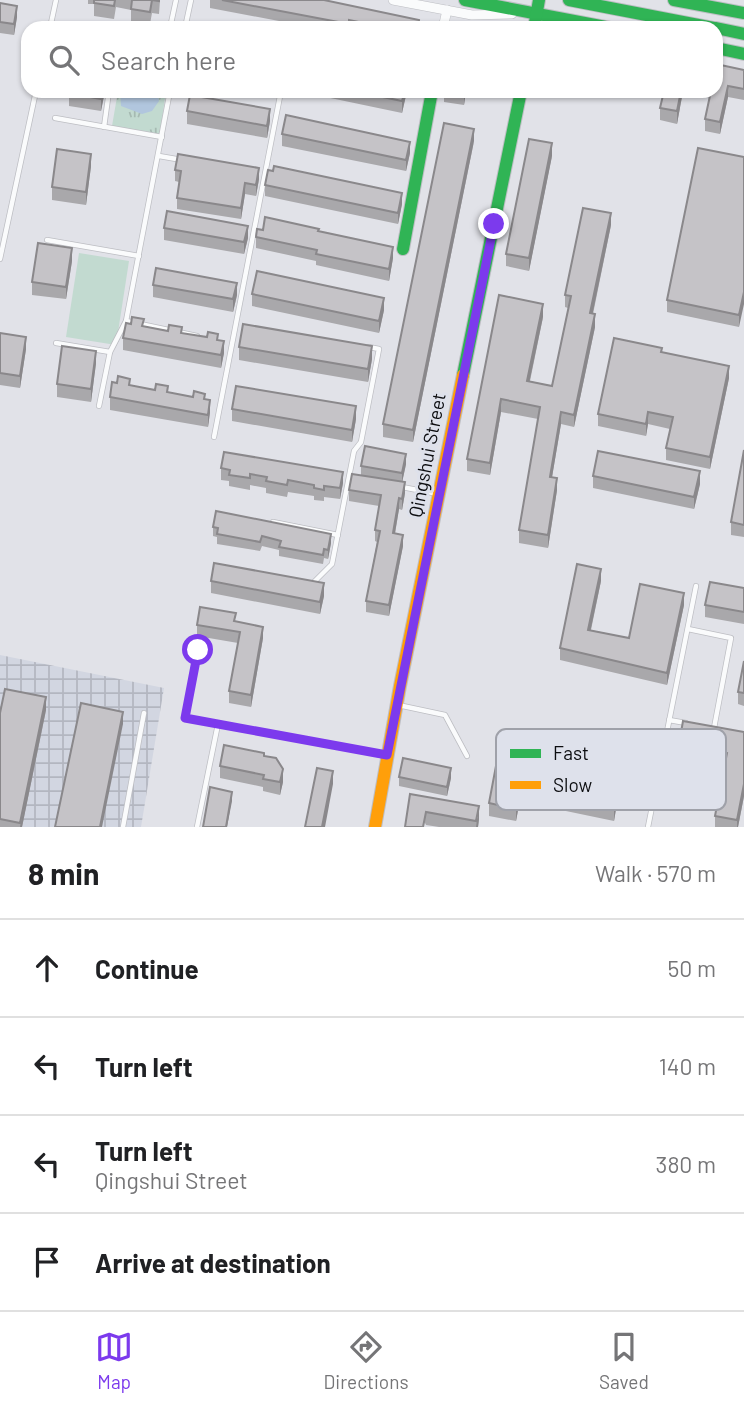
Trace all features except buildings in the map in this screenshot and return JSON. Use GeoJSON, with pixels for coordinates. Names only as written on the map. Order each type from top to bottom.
{"type":"FeatureCollection","features":[{"type":"Feature","properties":{"kind":"street"},"geometry":{"type":"LineString","coordinates":[[393,0],[472,15],[537,14]]}},
{"type":"Feature","properties":{"kind":"street"},"geometry":{"type":"LineString","coordinates":[[466,0],[574,21]]}},
{"type":"Feature","properties":{"kind":"street"},"geometry":{"type":"LineString","coordinates":[[536,21],[539,0]]}},
{"type":"Feature","properties":{"kind":"street"},"geometry":{"type":"LineString","coordinates":[[569,0],[678,21]]}},
{"type":"Feature","properties":{"kind":"street"},"geometry":{"type":"LineString","coordinates":[[674,0],[744,13]]}},
{"type":"Feature","properties":{"kind":"street"},"geometry":{"type":"LineString","coordinates":[[445,21],[447,10]]}},
{"type":"Feature","properties":{"kind":"street"},"geometry":{"type":"LineString","coordinates":[[723,30],[744,34]]}},
{"type":"Feature","properties":{"kind":"street"},"geometry":{"type":"LineString","coordinates":[[723,50],[744,54]]}},
{"type":"Feature","properties":{"kind":"street"},"geometry":{"type":"LineString","coordinates":[[403,249],[431,98]]}},
{"type":"Feature","properties":{"kind":"street","name":"Qingshui Street"},"geometry":{"type":"LineString","coordinates":[[375,827],[387,755],[520,98]]}},
{"type":"Feature","properties":{"kind":"lane"},"geometry":{"type":"LineString","coordinates":[[52,21],[56,0]]}},
{"type":"Feature","properties":{"kind":"lane"},"geometry":{"type":"LineString","coordinates":[[172,21],[176,0]]}},
{"type":"Feature","properties":{"kind":"lane"},"geometry":{"type":"LineString","coordinates":[[186,21],[191,0]]}},
{"type":"Feature","properties":{"kind":"lane"},"geometry":{"type":"LineString","coordinates":[[0,259],[34,98]]}},
{"type":"Feature","properties":{"kind":"lane"},"geometry":{"type":"LineString","coordinates":[[104,127],[108,98]]}},
{"type":"Feature","properties":{"kind":"lane"},"geometry":{"type":"LineString","coordinates":[[99,406],[110,352],[126,321],[169,98]]}},
{"type":"Feature","properties":{"kind":"lane"},"geometry":{"type":"LineString","coordinates":[[214,437],[280,98]]}},
{"type":"Feature","properties":{"kind":"lane"},"geometry":{"type":"LineString","coordinates":[[55,118],[162,137]]}},
{"type":"Feature","properties":{"kind":"lane"},"geometry":{"type":"LineString","coordinates":[[159,156],[186,161]]}},
{"type":"Feature","properties":{"kind":"lane"},"geometry":{"type":"LineString","coordinates":[[252,173],[266,175]]}},
{"type":"Feature","properties":{"kind":"lane"},"geometry":{"type":"LineString","coordinates":[[47,240],[139,256]]}},
{"type":"Feature","properties":{"kind":"lane"},"geometry":{"type":"LineString","coordinates":[[126,321],[206,338]]}},
{"type":"Feature","properties":{"kind":"lane"},"geometry":{"type":"LineString","coordinates":[[219,341],[232,344]]}},
{"type":"Feature","properties":{"kind":"lane"},"geometry":{"type":"LineString","coordinates":[[56,343],[110,352]]}},
{"type":"Feature","properties":{"kind":"lane"},"geometry":{"type":"LineString","coordinates":[[307,587],[332,564],[354,451],[361,442],[379,349],[366,347]]}},
{"type":"Feature","properties":{"kind":"lane"},"geometry":{"type":"LineString","coordinates":[[104,381],[117,383]]}},
{"type":"Feature","properties":{"kind":"lane"},"geometry":{"type":"LineString","coordinates":[[208,401],[220,404]]}},
{"type":"Feature","properties":{"kind":"lane"},"geometry":{"type":"LineString","coordinates":[[349,478],[362,480]]}},
{"type":"Feature","properties":{"kind":"lane"},"geometry":{"type":"LineString","coordinates":[[401,487],[439,494]]}},
{"type":"Feature","properties":{"kind":"lane"},"geometry":{"type":"LineString","coordinates":[[264,521],[338,534]]}},
{"type":"Feature","properties":{"kind":"lane"},"geometry":{"type":"LineString","coordinates":[[668,729],[696,586]]}},
{"type":"Feature","properties":{"kind":"lane"},"geometry":{"type":"LineString","coordinates":[[688,628],[732,638],[714,728]]}},
{"type":"Feature","properties":{"kind":"lane"},"geometry":{"type":"LineString","coordinates":[[198,650],[185,718],[387,755]]}},
{"type":"Feature","properties":{"kind":"lane"},"geometry":{"type":"LineString","coordinates":[[397,705],[445,715],[467,756]]}},
{"type":"Feature","properties":{"kind":"lane"},"geometry":{"type":"LineString","coordinates":[[123,827],[144,713]]}},
{"type":"Feature","properties":{"kind":"lane"},"geometry":{"type":"LineString","coordinates":[[670,720],[692,724]]}},
{"type":"Feature","properties":{"kind":"lane"},"geometry":{"type":"LineString","coordinates":[[197,827],[218,724]]}},
{"type":"Feature","properties":{"kind":"lane"},"geometry":{"type":"LineString","coordinates":[[703,726],[724,729]]}},
{"type":"Feature","properties":{"kind":"shaded area"},"geometry":{"type":"Polygon","coordinates":[[[0,655],[164,688],[141,827],[0,827],[0,655]]]}},
{"type":"Feature","properties":{"kind":"green space"},"geometry":{"type":"Polygon","coordinates":[[[117,98],[165,98],[160,134],[112,126],[117,98]]]}},
{"type":"Feature","properties":{"kind":"green space"},"geometry":{"type":"Polygon","coordinates":[[[79,253],[129,261],[116,345],[66,337],[79,253]]]}},
{"type":"Feature","properties":{"kind":"water"},"geometry":{"type":"Polygon","coordinates":[[[120,98],[158,98],[159,101],[152,111],[142,114],[121,106],[120,98]]]}},
{"type":"Feature","properties":{"kind":"traffic: fast"},"geometry":{"type":"LineString","coordinates":[[465,0],[574,21]]}},
{"type":"Feature","properties":{"kind":"traffic: fast"},"geometry":{"type":"LineString","coordinates":[[535,21],[539,0]]}},
{"type":"Feature","properties":{"kind":"traffic: fast"},"geometry":{"type":"LineString","coordinates":[[569,0],[678,21]]}},
{"type":"Feature","properties":{"kind":"traffic: fast"},"geometry":{"type":"LineString","coordinates":[[674,0],[744,13]]}},
{"type":"Feature","properties":{"kind":"traffic: fast"},"geometry":{"type":"LineString","coordinates":[[723,30],[744,34]]}},
{"type":"Feature","properties":{"kind":"traffic: fast"},"geometry":{"type":"LineString","coordinates":[[723,50],[744,54]]}},
{"type":"Feature","properties":{"kind":"traffic: fast"},"geometry":{"type":"LineString","coordinates":[[403,249],[431,98]]}},
{"type":"Feature","properties":{"kind":"traffic: fast"},"geometry":{"type":"LineString","coordinates":[[463,375],[520,98]]}},
{"type":"Feature","properties":{"kind":"traffic: slow"},"geometry":{"type":"LineString","coordinates":[[375,827],[400,686],[463,375]]}},
{"type":"Feature","properties":{"kind":"route"},"geometry":{"type":"LineString","coordinates":[[198,650],[185,718],[387,755],[494,224]]}}]}
